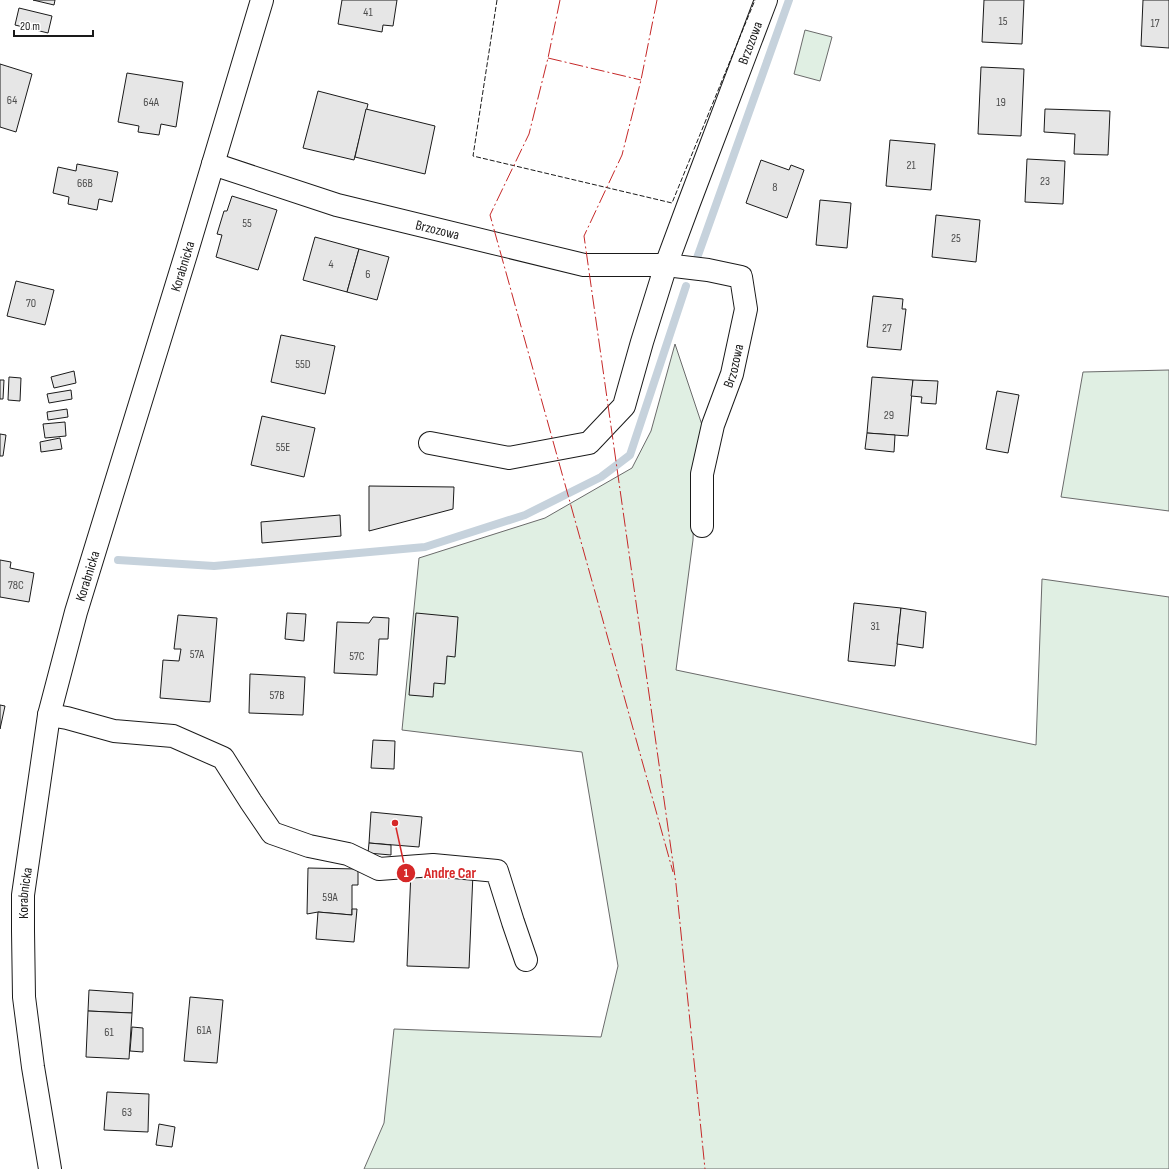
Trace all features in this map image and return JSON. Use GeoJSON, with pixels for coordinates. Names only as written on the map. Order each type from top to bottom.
{"type":"FeatureCollection","features":[{"type":"Feature","properties":{"kind":"street","name":"Korabnicka"},"geometry":{"type":"LineString","coordinates":[[50,1169],[33,1067],[24,997],[23,931],[23,895],[49,715],[76,612],[214,164],[262,0]]}},
{"type":"Feature","properties":{"kind":"street","name":"Brzozowa"},"geometry":{"type":"LineString","coordinates":[[430,443],[509,458],[589,443],[624,406],[666,266],[766,0]]}},
{"type":"Feature","properties":{"kind":"street","name":"Brzozowa"},"geometry":{"type":"LineString","coordinates":[[214,164],[337,205],[584,266],[666,266],[708,270],[740,277],[746,309],[732,374],[712,426],[702,474],[702,526]]}},
{"type":"Feature","properties":{"kind":"street"},"geometry":{"type":"LineString","coordinates":[[49,715],[67,718],[114,731],[173,736],[223,758],[272,833],[309,846],[348,854],[379,869],[433,866],[497,871],[526,960]]}},
{"type":"Feature","properties":{"kind":"green space"},"geometry":{"type":"Polygon","coordinates":[[[805,30],[832,37],[820,81],[794,74],[805,30]]]}},
{"type":"Feature","properties":{"kind":"green space"},"geometry":{"type":"Polygon","coordinates":[[[675,344],[704,431],[695,472],[693,540],[676,670],[1036,745],[1042,579],[1169,597],[1169,1169],[364,1169],[384,1123],[394,1029],[601,1037],[618,966],[582,752],[402,730],[419,558],[545,518],[632,468],[651,431],[675,344]]]}},
{"type":"Feature","properties":{"kind":"green space"},"geometry":{"type":"Polygon","coordinates":[[[1169,370],[1169,511],[1061,497],[1083,372],[1169,370]]]}},
{"type":"Feature","properties":{"kind":"building"},"geometry":{"type":"Polygon","coordinates":[[[33,0],[55,0],[54,5],[33,0]]]}},
{"type":"Feature","properties":{"kind":"building"},"geometry":{"type":"Polygon","coordinates":[[[342,0],[397,0],[393,26],[383,25],[382,32],[338,24],[342,0]]]}},
{"type":"Feature","properties":{"kind":"building"},"geometry":{"type":"Polygon","coordinates":[[[984,0],[1024,0],[1022,44],[982,42],[984,0]]]}},
{"type":"Feature","properties":{"kind":"building"},"geometry":{"type":"Polygon","coordinates":[[[1143,0],[1169,0],[1169,48],[1141,46],[1143,0]]]}},
{"type":"Feature","properties":{"kind":"building"},"geometry":{"type":"Polygon","coordinates":[[[19,8],[52,16],[48,33],[15,25],[19,8]]]}},
{"type":"Feature","properties":{"kind":"building"},"geometry":{"type":"Polygon","coordinates":[[[0,64],[32,74],[16,132],[0,127],[0,64]]]}},
{"type":"Feature","properties":{"kind":"building"},"geometry":{"type":"Polygon","coordinates":[[[981,67],[1024,69],[1021,136],[978,134],[981,67]]]}},
{"type":"Feature","properties":{"kind":"building"},"geometry":{"type":"Polygon","coordinates":[[[127,73],[183,82],[176,127],[161,124],[159,135],[138,132],[139,126],[118,122],[127,73]]]}},
{"type":"Feature","properties":{"kind":"building"},"geometry":{"type":"Polygon","coordinates":[[[318,91],[368,104],[354,160],[303,148],[318,91]]]}},
{"type":"Feature","properties":{"kind":"building"},"geometry":{"type":"Polygon","coordinates":[[[366,109],[435,126],[425,174],[355,157],[366,109]]]}},
{"type":"Feature","properties":{"kind":"building"},"geometry":{"type":"Polygon","coordinates":[[[1045,109],[1110,111],[1108,155],[1074,154],[1075,134],[1044,132],[1045,109]]]}},
{"type":"Feature","properties":{"kind":"building"},"geometry":{"type":"Polygon","coordinates":[[[890,140],[935,144],[931,190],[886,186],[890,140]]]}},
{"type":"Feature","properties":{"kind":"building"},"geometry":{"type":"Polygon","coordinates":[[[1027,159],[1065,161],[1063,204],[1025,202],[1027,159]]]}},
{"type":"Feature","properties":{"kind":"building"},"geometry":{"type":"Polygon","coordinates":[[[761,160],[789,170],[791,165],[804,170],[787,218],[746,203],[761,160]]]}},
{"type":"Feature","properties":{"kind":"building"},"geometry":{"type":"Polygon","coordinates":[[[77,164],[118,172],[112,202],[99,199],[97,210],[68,204],[69,197],[53,193],[58,167],[76,171],[77,164]]]}},
{"type":"Feature","properties":{"kind":"building"},"geometry":{"type":"Polygon","coordinates":[[[232,196],[277,210],[258,270],[216,257],[222,235],[217,234],[224,211],[227,211],[232,196]]]}},
{"type":"Feature","properties":{"kind":"building"},"geometry":{"type":"Polygon","coordinates":[[[820,200],[851,203],[847,248],[816,245],[820,200]]]}},
{"type":"Feature","properties":{"kind":"building"},"geometry":{"type":"Polygon","coordinates":[[[936,215],[980,220],[976,262],[932,257],[936,215]]]}},
{"type":"Feature","properties":{"kind":"building"},"geometry":{"type":"Polygon","coordinates":[[[315,237],[359,249],[347,292],[303,280],[315,237]]]}},
{"type":"Feature","properties":{"kind":"building"},"geometry":{"type":"Polygon","coordinates":[[[359,249],[389,257],[377,300],[347,292],[359,249]]]}},
{"type":"Feature","properties":{"kind":"building"},"geometry":{"type":"Polygon","coordinates":[[[16,281],[54,290],[45,325],[7,316],[16,281]]]}},
{"type":"Feature","properties":{"kind":"building"},"geometry":{"type":"Polygon","coordinates":[[[873,296],[903,299],[902,309],[906,309],[901,350],[867,347],[873,296]]]}},
{"type":"Feature","properties":{"kind":"building"},"geometry":{"type":"Polygon","coordinates":[[[281,335],[335,346],[325,394],[271,382],[281,335]]]}},
{"type":"Feature","properties":{"kind":"building"},"geometry":{"type":"Polygon","coordinates":[[[74,371],[76,383],[54,388],[51,377],[74,371]]]}},
{"type":"Feature","properties":{"kind":"building"},"geometry":{"type":"Polygon","coordinates":[[[9,377],[21,378],[20,401],[8,400],[9,377]]]}},
{"type":"Feature","properties":{"kind":"building"},"geometry":{"type":"Polygon","coordinates":[[[872,377],[913,380],[908,436],[867,433],[872,377]]]}},
{"type":"Feature","properties":{"kind":"building"},"geometry":{"type":"Polygon","coordinates":[[[0,380],[4,380],[3,399],[0,399],[0,380]]]}},
{"type":"Feature","properties":{"kind":"building"},"geometry":{"type":"Polygon","coordinates":[[[913,380],[938,381],[936,404],[921,403],[922,397],[911,396],[913,380]]]}},
{"type":"Feature","properties":{"kind":"building"},"geometry":{"type":"Polygon","coordinates":[[[71,390],[72,399],[49,403],[47,394],[71,390]]]}},
{"type":"Feature","properties":{"kind":"building"},"geometry":{"type":"Polygon","coordinates":[[[997,391],[1019,395],[1008,453],[986,449],[997,391]]]}},
{"type":"Feature","properties":{"kind":"building"},"geometry":{"type":"Polygon","coordinates":[[[67,409],[68,417],[48,420],[47,412],[67,409]]]}},
{"type":"Feature","properties":{"kind":"building"},"geometry":{"type":"Polygon","coordinates":[[[262,416],[315,428],[304,477],[251,465],[262,416]]]}},
{"type":"Feature","properties":{"kind":"building"},"geometry":{"type":"Polygon","coordinates":[[[65,422],[66,436],[45,438],[43,424],[65,422]]]}},
{"type":"Feature","properties":{"kind":"building"},"geometry":{"type":"Polygon","coordinates":[[[867,433],[895,435],[894,452],[865,449],[867,433]]]}},
{"type":"Feature","properties":{"kind":"building"},"geometry":{"type":"Polygon","coordinates":[[[0,434],[6,435],[3,456],[0,456],[0,434]]]}},
{"type":"Feature","properties":{"kind":"building"},"geometry":{"type":"Polygon","coordinates":[[[60,438],[62,449],[41,452],[40,442],[60,438]]]}},
{"type":"Feature","properties":{"kind":"building"},"geometry":{"type":"Polygon","coordinates":[[[369,486],[454,487],[453,509],[369,531],[369,486]]]}},
{"type":"Feature","properties":{"kind":"building"},"geometry":{"type":"Polygon","coordinates":[[[340,515],[341,536],[262,543],[261,522],[340,515]]]}},
{"type":"Feature","properties":{"kind":"building"},"geometry":{"type":"Polygon","coordinates":[[[0,560],[11,562],[10,568],[34,573],[29,602],[0,597],[0,560]]]}},
{"type":"Feature","properties":{"kind":"building"},"geometry":{"type":"Polygon","coordinates":[[[854,603],[901,608],[895,666],[848,661],[854,603]]]}},
{"type":"Feature","properties":{"kind":"building"},"geometry":{"type":"Polygon","coordinates":[[[901,608],[926,612],[923,648],[897,644],[901,608]]]}},
{"type":"Feature","properties":{"kind":"building"},"geometry":{"type":"Polygon","coordinates":[[[287,613],[306,614],[304,641],[285,639],[287,613]]]}},
{"type":"Feature","properties":{"kind":"building"},"geometry":{"type":"Polygon","coordinates":[[[416,613],[458,617],[455,657],[447,656],[445,684],[434,683],[433,697],[409,695],[416,613]]]}},
{"type":"Feature","properties":{"kind":"building"},"geometry":{"type":"Polygon","coordinates":[[[178,615],[217,618],[210,702],[160,698],[163,660],[179,661],[181,649],[174,649],[178,615]]]}},
{"type":"Feature","properties":{"kind":"building"},"geometry":{"type":"Polygon","coordinates":[[[373,617],[389,618],[388,639],[379,639],[377,675],[334,673],[337,622],[369,623],[373,617]]]}},
{"type":"Feature","properties":{"kind":"building"},"geometry":{"type":"Polygon","coordinates":[[[250,674],[305,677],[303,715],[249,713],[250,674]]]}},
{"type":"Feature","properties":{"kind":"building"},"geometry":{"type":"Polygon","coordinates":[[[0,705],[5,706],[0,729],[0,705]]]}},
{"type":"Feature","properties":{"kind":"building"},"geometry":{"type":"Polygon","coordinates":[[[373,740],[395,741],[394,769],[371,768],[373,740]]]}},
{"type":"Feature","properties":{"kind":"building"},"geometry":{"type":"Polygon","coordinates":[[[371,812],[422,817],[419,847],[369,843],[371,812]]]}},
{"type":"Feature","properties":{"kind":"building"},"geometry":{"type":"Polygon","coordinates":[[[369,843],[391,845],[391,855],[368,853],[369,843]]]}},
{"type":"Feature","properties":{"kind":"building"},"geometry":{"type":"Polygon","coordinates":[[[308,868],[358,869],[358,885],[352,885],[352,915],[318,912],[307,914],[308,868]]]}},
{"type":"Feature","properties":{"kind":"building"},"geometry":{"type":"Polygon","coordinates":[[[411,871],[473,873],[469,968],[407,966],[411,871]]]}},
{"type":"Feature","properties":{"kind":"building"},"geometry":{"type":"Polygon","coordinates":[[[352,909],[357,909],[354,942],[316,939],[318,912],[352,915],[352,909]]]}},
{"type":"Feature","properties":{"kind":"building"},"geometry":{"type":"Polygon","coordinates":[[[89,990],[133,993],[132,1013],[88,1011],[89,990]]]}},
{"type":"Feature","properties":{"kind":"building"},"geometry":{"type":"Polygon","coordinates":[[[190,997],[223,1000],[217,1063],[184,1061],[190,997]]]}},
{"type":"Feature","properties":{"kind":"building"},"geometry":{"type":"Polygon","coordinates":[[[88,1011],[132,1013],[129,1059],[86,1057],[88,1011]]]}},
{"type":"Feature","properties":{"kind":"building"},"geometry":{"type":"Polygon","coordinates":[[[132,1027],[143,1028],[143,1052],[130,1051],[132,1027]]]}},
{"type":"Feature","properties":{"kind":"building"},"geometry":{"type":"Polygon","coordinates":[[[107,1092],[149,1094],[148,1132],[104,1130],[107,1092]]]}},
{"type":"Feature","properties":{"kind":"building"},"geometry":{"type":"Polygon","coordinates":[[[159,1124],[175,1127],[172,1147],[156,1145],[159,1124]]]}},
{"type":"Feature","properties":{"kind":"waterway"},"geometry":{"type":"LineString","coordinates":[[697,258],[789,0]]}},
{"type":"Feature","properties":{"kind":"waterway"},"geometry":{"type":"LineString","coordinates":[[118,560],[214,566],[425,547],[525,515],[601,477],[630,455],[686,286]]}},
{"type":"Feature","properties":{"kind":"fence"},"geometry":{"type":"LineString","coordinates":[[497,0],[473,156],[672,203],[755,0]]}},
{"type":"Feature","properties":{"kind":"power"},"geometry":{"type":"LineString","coordinates":[[560,0],[548,58],[529,134],[490,215],[673,872]]}},
{"type":"Feature","properties":{"kind":"power"},"geometry":{"type":"LineString","coordinates":[[657,0],[641,80],[622,155],[584,236],[676,884],[705,1169]]}},
{"type":"Feature","properties":{"kind":"power"},"geometry":{"type":"LineString","coordinates":[[548,58],[641,80]]}},
{"type":"Feature","properties":{"kind":"place","name":"Andre Car"},"geometry":{"type":"Point","coordinates":[395,823]}}]}
